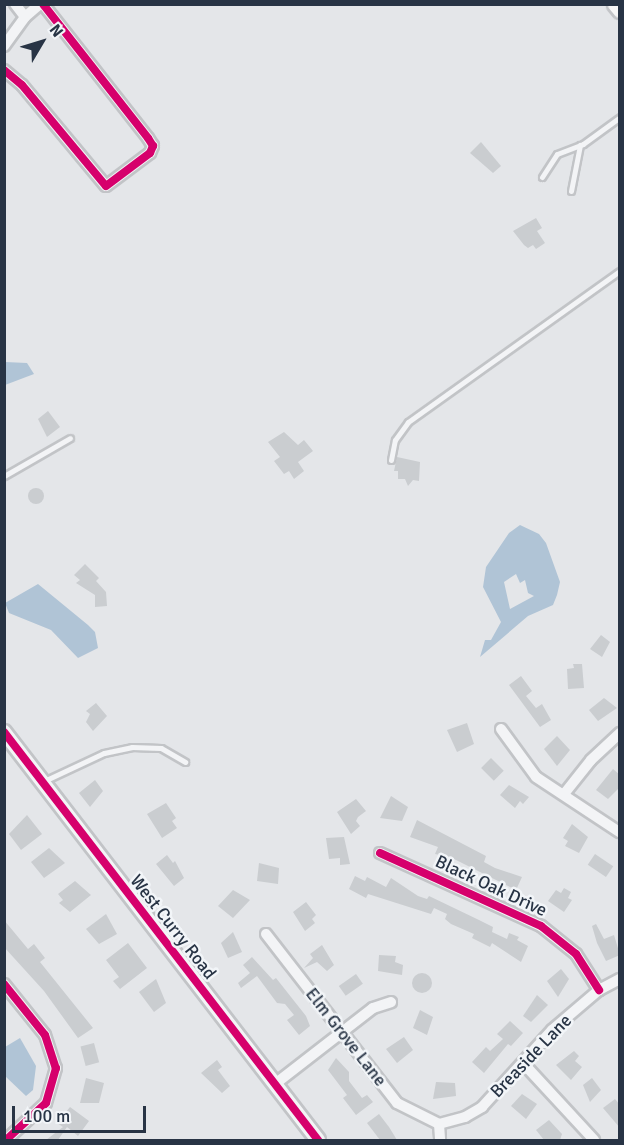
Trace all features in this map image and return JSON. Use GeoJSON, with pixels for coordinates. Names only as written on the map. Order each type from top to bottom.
{"type":"FeatureCollection","features":[{"type":"Feature","properties":{"kind":"main road"},"geometry":{"type":"LineString","coordinates":[[615,4],[619,10]]}},
{"type":"Feature","properties":{"kind":"street"},"geometry":{"type":"LineString","coordinates":[[15,4],[25,16]]}},
{"type":"Feature","properties":{"kind":"street"},"geometry":{"type":"LineString","coordinates":[[4,46],[25,16],[42,4],[148,138],[153,146],[150,153],[106,186],[22,85],[4,70]]}},
{"type":"Feature","properties":{"kind":"street"},"geometry":{"type":"LineString","coordinates":[[501,729],[523,764],[619,832]]}},
{"type":"Feature","properties":{"kind":"street","name":"West Curry Road"},"geometry":{"type":"LineString","coordinates":[[4,732],[318,1140]]}},
{"type":"Feature","properties":{"kind":"street"},"geometry":{"type":"LineString","coordinates":[[564,794],[591,760],[620,733]]}},
{"type":"Feature","properties":{"kind":"street","name":"Black Oak Drive"},"geometry":{"type":"LineString","coordinates":[[380,853],[541,926],[576,954],[599,990]]}},
{"type":"Feature","properties":{"kind":"street","name":"Elm Grove Lane"},"geometry":{"type":"LineString","coordinates":[[266,934],[397,1103],[439,1124]]}},
{"type":"Feature","properties":{"kind":"street","name":"Breaside Lane"},"geometry":{"type":"LineString","coordinates":[[439,1124],[465,1117],[482,1107],[552,1030],[599,990],[620,979]]}},
{"type":"Feature","properties":{"kind":"street"},"geometry":{"type":"LineString","coordinates":[[4,984],[45,1035],[56,1068],[46,1103],[6,1140]]}},
{"type":"Feature","properties":{"kind":"street"},"geometry":{"type":"LineString","coordinates":[[275,1084],[373,1008],[391,1002]]}},
{"type":"Feature","properties":{"kind":"street"},"geometry":{"type":"LineString","coordinates":[[523,1063],[594,1140]]}},
{"type":"Feature","properties":{"kind":"street"},"geometry":{"type":"LineString","coordinates":[[439,1124],[440,1140]]}},
{"type":"Feature","properties":{"kind":"lane"},"geometry":{"type":"LineString","coordinates":[[542,177],[557,154],[580,145],[620,117]]}},
{"type":"Feature","properties":{"kind":"lane"},"geometry":{"type":"LineString","coordinates":[[571,191],[580,145]]}},
{"type":"Feature","properties":{"kind":"lane"},"geometry":{"type":"LineString","coordinates":[[391,460],[395,440],[408,422],[620,271]]}},
{"type":"Feature","properties":{"kind":"lane"},"geometry":{"type":"LineString","coordinates":[[4,476],[70,438]]}},
{"type":"Feature","properties":{"kind":"lane"},"geometry":{"type":"LineString","coordinates":[[42,782],[104,753],[132,747],[161,748],[185,762]]}},
{"type":"Feature","properties":{"kind":"water"},"geometry":{"type":"Polygon","coordinates":[[[5,362],[27,363],[34,374],[5,385],[5,362]]]}},
{"type":"Feature","properties":{"kind":"water"},"geometry":{"type":"Polygon","coordinates":[[[520,525],[539,534],[546,543],[560,582],[557,595],[553,605],[528,616],[480,657],[485,640],[491,640],[501,622],[483,587],[486,567],[509,533],[520,525]],[[516,574],[504,582],[510,609],[534,596],[528,593],[525,580],[520,583],[516,574]]]}},
{"type":"Feature","properties":{"kind":"water"},"geometry":{"type":"Polygon","coordinates":[[[38,584],[95,632],[98,648],[78,658],[51,630],[9,613],[5,603],[38,584]]]}},
{"type":"Feature","properties":{"kind":"water"},"geometry":{"type":"Polygon","coordinates":[[[20,1038],[36,1066],[33,1090],[26,1096],[5,1076],[5,1047],[20,1038]]]}},
{"type":"Feature","properties":{"kind":"building"},"geometry":{"type":"Polygon","coordinates":[[[481,142],[501,166],[493,173],[470,153],[481,142]]]}},
{"type":"Feature","properties":{"kind":"building"},"geometry":{"type":"Polygon","coordinates":[[[536,218],[542,228],[537,231],[545,243],[536,249],[533,245],[528,248],[513,231],[536,218]]]}},
{"type":"Feature","properties":{"kind":"building"},"geometry":{"type":"Polygon","coordinates":[[[48,411],[60,427],[47,437],[38,419],[48,411]]]}},
{"type":"Feature","properties":{"kind":"building"},"geometry":{"type":"Polygon","coordinates":[[[284,432],[298,445],[304,440],[313,451],[298,462],[304,471],[294,479],[289,471],[284,474],[274,461],[280,457],[268,442],[284,432]]]}},
{"type":"Feature","properties":{"kind":"building"},"geometry":{"type":"Polygon","coordinates":[[[397,457],[420,462],[419,481],[413,480],[408,486],[405,479],[398,479],[398,471],[394,471],[397,457]]]}},
{"type":"Feature","properties":{"kind":"building"},"geometry":{"type":"Polygon","coordinates":[[[33,488],[39,488],[44,496],[42,502],[33,504],[28,499],[28,493],[33,488]]]}},
{"type":"Feature","properties":{"kind":"building"},"geometry":{"type":"Polygon","coordinates":[[[85,564],[99,578],[96,581],[106,592],[107,606],[95,607],[95,595],[76,583],[80,580],[74,575],[85,564]]]}},
{"type":"Feature","properties":{"kind":"building"},"geometry":{"type":"Polygon","coordinates":[[[601,635],[610,642],[602,657],[590,649],[601,635]]]}},
{"type":"Feature","properties":{"kind":"building"},"geometry":{"type":"Polygon","coordinates":[[[573,664],[582,664],[584,688],[568,689],[567,669],[574,668],[573,664]]]}},
{"type":"Feature","properties":{"kind":"building"},"geometry":{"type":"Polygon","coordinates":[[[521,676],[532,691],[526,696],[536,708],[542,704],[551,720],[540,727],[509,685],[521,676]]]}},
{"type":"Feature","properties":{"kind":"building"},"geometry":{"type":"Polygon","coordinates":[[[604,698],[617,708],[598,721],[589,710],[604,698]]]}},
{"type":"Feature","properties":{"kind":"building"},"geometry":{"type":"Polygon","coordinates":[[[96,703],[107,716],[93,731],[86,722],[90,714],[86,711],[96,703]]]}},
{"type":"Feature","properties":{"kind":"building"},"geometry":{"type":"Polygon","coordinates":[[[467,723],[474,744],[457,752],[447,730],[467,723]]]}},
{"type":"Feature","properties":{"kind":"building"},"geometry":{"type":"Polygon","coordinates":[[[557,736],[570,750],[557,766],[544,749],[557,736]]]}},
{"type":"Feature","properties":{"kind":"building"},"geometry":{"type":"Polygon","coordinates":[[[491,758],[504,771],[494,781],[481,768],[491,758]]]}},
{"type":"Feature","properties":{"kind":"building"},"geometry":{"type":"Polygon","coordinates":[[[613,769],[620,775],[620,787],[608,799],[596,790],[613,769]]]}},
{"type":"Feature","properties":{"kind":"building"},"geometry":{"type":"Polygon","coordinates":[[[95,780],[103,791],[90,807],[79,793],[95,780]]]}},
{"type":"Feature","properties":{"kind":"building"},"geometry":{"type":"Polygon","coordinates":[[[509,785],[529,797],[523,804],[520,801],[515,808],[500,795],[509,785]]]}},
{"type":"Feature","properties":{"kind":"building"},"geometry":{"type":"Polygon","coordinates":[[[391,796],[408,807],[402,821],[380,818],[391,796]]]}},
{"type":"Feature","properties":{"kind":"building"},"geometry":{"type":"Polygon","coordinates":[[[356,799],[366,811],[358,817],[356,821],[360,826],[351,834],[337,812],[356,799]]]}},
{"type":"Feature","properties":{"kind":"building"},"geometry":{"type":"Polygon","coordinates":[[[166,803],[176,818],[172,821],[177,828],[162,838],[147,814],[166,803]]]}},
{"type":"Feature","properties":{"kind":"building"},"geometry":{"type":"Polygon","coordinates":[[[27,815],[42,834],[21,850],[9,834],[27,815]]]}},
{"type":"Feature","properties":{"kind":"building"},"geometry":{"type":"Polygon","coordinates":[[[417,820],[486,856],[484,862],[495,868],[522,877],[516,890],[450,857],[435,854],[438,847],[410,837],[417,820]]]}},
{"type":"Feature","properties":{"kind":"building"},"geometry":{"type":"Polygon","coordinates":[[[572,824],[588,837],[579,853],[565,846],[568,841],[563,838],[572,824]]]}},
{"type":"Feature","properties":{"kind":"building"},"geometry":{"type":"Polygon","coordinates":[[[344,837],[350,864],[340,865],[340,858],[329,859],[326,838],[344,837]]]}},
{"type":"Feature","properties":{"kind":"building"},"geometry":{"type":"Polygon","coordinates":[[[49,848],[65,863],[44,878],[31,862],[49,848]]]}},
{"type":"Feature","properties":{"kind":"building"},"geometry":{"type":"Polygon","coordinates":[[[595,854],[613,866],[606,877],[588,865],[595,854]]]}},
{"type":"Feature","properties":{"kind":"building"},"geometry":{"type":"Polygon","coordinates":[[[167,855],[173,863],[175,861],[184,878],[174,886],[156,864],[167,855]]]}},
{"type":"Feature","properties":{"kind":"building"},"geometry":{"type":"Polygon","coordinates":[[[259,863],[279,868],[278,884],[257,881],[259,863]]]}},
{"type":"Feature","properties":{"kind":"building"},"geometry":{"type":"Polygon","coordinates":[[[355,876],[365,881],[367,877],[386,887],[391,878],[418,896],[427,899],[429,896],[493,927],[492,932],[507,939],[509,933],[519,937],[517,940],[528,946],[521,962],[492,943],[490,947],[472,938],[474,934],[451,924],[445,919],[447,914],[434,908],[431,914],[368,894],[366,898],[349,889],[355,876]]]}},
{"type":"Feature","properties":{"kind":"building"},"geometry":{"type":"Polygon","coordinates":[[[75,881],[91,895],[70,912],[59,903],[63,900],[58,894],[75,881]]]}},
{"type":"Feature","properties":{"kind":"building"},"geometry":{"type":"Polygon","coordinates":[[[564,888],[571,892],[568,898],[572,900],[564,912],[548,901],[556,890],[561,893],[564,888]]]}},
{"type":"Feature","properties":{"kind":"building"},"geometry":{"type":"Polygon","coordinates":[[[233,890],[250,900],[233,918],[218,906],[233,890]]]}},
{"type":"Feature","properties":{"kind":"building"},"geometry":{"type":"Polygon","coordinates":[[[306,902],[316,915],[312,919],[315,923],[305,931],[293,912],[306,902]]]}},
{"type":"Feature","properties":{"kind":"building"},"geometry":{"type":"Polygon","coordinates":[[[106,914],[117,934],[99,944],[86,929],[106,914]]]}},
{"type":"Feature","properties":{"kind":"building"},"geometry":{"type":"Polygon","coordinates":[[[4,920],[28,949],[34,944],[45,958],[40,962],[93,1028],[78,1038],[44,991],[4,947],[4,920]]]}},
{"type":"Feature","properties":{"kind":"building"},"geometry":{"type":"Polygon","coordinates":[[[596,924],[604,939],[614,935],[620,955],[606,961],[592,926],[596,924]]]}},
{"type":"Feature","properties":{"kind":"building"},"geometry":{"type":"Polygon","coordinates":[[[233,932],[242,952],[228,958],[221,943],[233,932]]]}},
{"type":"Feature","properties":{"kind":"building"},"geometry":{"type":"Polygon","coordinates":[[[128,943],[147,968],[120,989],[113,981],[119,977],[106,960],[128,943]]]}},
{"type":"Feature","properties":{"kind":"building"},"geometry":{"type":"Polygon","coordinates":[[[322,945],[334,965],[327,971],[317,962],[304,968],[313,958],[310,954],[322,945]]]}},
{"type":"Feature","properties":{"kind":"building"},"geometry":{"type":"Polygon","coordinates":[[[379,955],[396,956],[395,962],[403,965],[402,975],[378,971],[379,955]]]}},
{"type":"Feature","properties":{"kind":"building"},"geometry":{"type":"Polygon","coordinates":[[[252,957],[273,980],[276,978],[306,1016],[310,1026],[299,1035],[287,1020],[294,1015],[285,1004],[277,1003],[257,976],[241,988],[238,983],[250,973],[243,965],[252,957]]]}},
{"type":"Feature","properties":{"kind":"building"},"geometry":{"type":"Polygon","coordinates":[[[561,969],[569,979],[558,997],[547,981],[561,969]]]}},
{"type":"Feature","properties":{"kind":"building"},"geometry":{"type":"Polygon","coordinates":[[[422,973],[429,976],[432,983],[429,990],[422,993],[415,990],[412,983],[415,976],[422,973]]]}},
{"type":"Feature","properties":{"kind":"building"},"geometry":{"type":"Polygon","coordinates":[[[356,974],[363,984],[346,996],[339,986],[356,974]]]}},
{"type":"Feature","properties":{"kind":"building"},"geometry":{"type":"Polygon","coordinates":[[[156,979],[166,1003],[154,1012],[139,992],[156,979]]]}},
{"type":"Feature","properties":{"kind":"building"},"geometry":{"type":"Polygon","coordinates":[[[537,995],[548,1005],[531,1022],[523,1016],[537,995]]]}},
{"type":"Feature","properties":{"kind":"building"},"geometry":{"type":"Polygon","coordinates":[[[420,1010],[433,1017],[427,1035],[413,1028],[420,1010]]]}},
{"type":"Feature","properties":{"kind":"building"},"geometry":{"type":"Polygon","coordinates":[[[510,1021],[523,1033],[511,1046],[508,1044],[484,1073],[472,1062],[486,1047],[490,1051],[503,1039],[497,1034],[510,1021]]]}},
{"type":"Feature","properties":{"kind":"building"},"geometry":{"type":"Polygon","coordinates":[[[404,1037],[413,1050],[397,1063],[386,1049],[404,1037]]]}},
{"type":"Feature","properties":{"kind":"building"},"geometry":{"type":"Polygon","coordinates":[[[94,1043],[99,1062],[86,1066],[80,1047],[94,1043]]]}},
{"type":"Feature","properties":{"kind":"building"},"geometry":{"type":"Polygon","coordinates":[[[574,1051],[579,1056],[575,1061],[582,1067],[571,1080],[556,1065],[574,1051]]]}},
{"type":"Feature","properties":{"kind":"building"},"geometry":{"type":"Polygon","coordinates":[[[336,1058],[349,1072],[349,1081],[362,1098],[367,1095],[373,1102],[356,1115],[343,1098],[347,1095],[328,1070],[336,1058]]]}},
{"type":"Feature","properties":{"kind":"building"},"geometry":{"type":"Polygon","coordinates":[[[217,1060],[222,1067],[218,1070],[230,1086],[222,1093],[201,1073],[217,1060]]]}},
{"type":"Feature","properties":{"kind":"building"},"geometry":{"type":"Polygon","coordinates":[[[86,1078],[104,1083],[99,1103],[80,1103],[86,1078]]]}},
{"type":"Feature","properties":{"kind":"building"},"geometry":{"type":"Polygon","coordinates":[[[592,1078],[601,1090],[590,1102],[583,1085],[592,1078]]]}},
{"type":"Feature","properties":{"kind":"building"},"geometry":{"type":"Polygon","coordinates":[[[436,1082],[455,1083],[456,1096],[433,1099],[436,1082]]]}},
{"type":"Feature","properties":{"kind":"building"},"geometry":{"type":"Polygon","coordinates":[[[522,1094],[537,1104],[526,1119],[511,1106],[522,1094]]]}},
{"type":"Feature","properties":{"kind":"building"},"geometry":{"type":"Polygon","coordinates":[[[615,1099],[620,1105],[620,1128],[603,1108],[615,1099]]]}},
{"type":"Feature","properties":{"kind":"building"},"geometry":{"type":"Polygon","coordinates":[[[70,1107],[89,1121],[78,1136],[67,1127],[58,1140],[46,1140],[63,1127],[57,1123],[70,1107]]]}},
{"type":"Feature","properties":{"kind":"building"},"geometry":{"type":"Polygon","coordinates":[[[379,1114],[397,1140],[380,1140],[367,1123],[379,1114]]]}},
{"type":"Feature","properties":{"kind":"building"},"geometry":{"type":"Polygon","coordinates":[[[549,1120],[562,1134],[560,1140],[544,1140],[536,1130],[549,1120]]]}},
{"type":"Feature","properties":{"kind":"cycle path"},"geometry":{"type":"LineString","coordinates":[[4,70],[22,85],[106,186],[150,153],[153,146],[148,138],[43,4]]}},
{"type":"Feature","properties":{"kind":"cycle path"},"geometry":{"type":"LineString","coordinates":[[4,732],[318,1140]]}},
{"type":"Feature","properties":{"kind":"cycle path"},"geometry":{"type":"LineString","coordinates":[[380,853],[541,926],[576,954],[599,990]]}},
{"type":"Feature","properties":{"kind":"cycle path"},"geometry":{"type":"LineString","coordinates":[[4,984],[45,1035],[56,1068],[46,1103],[6,1140]]}}]}
